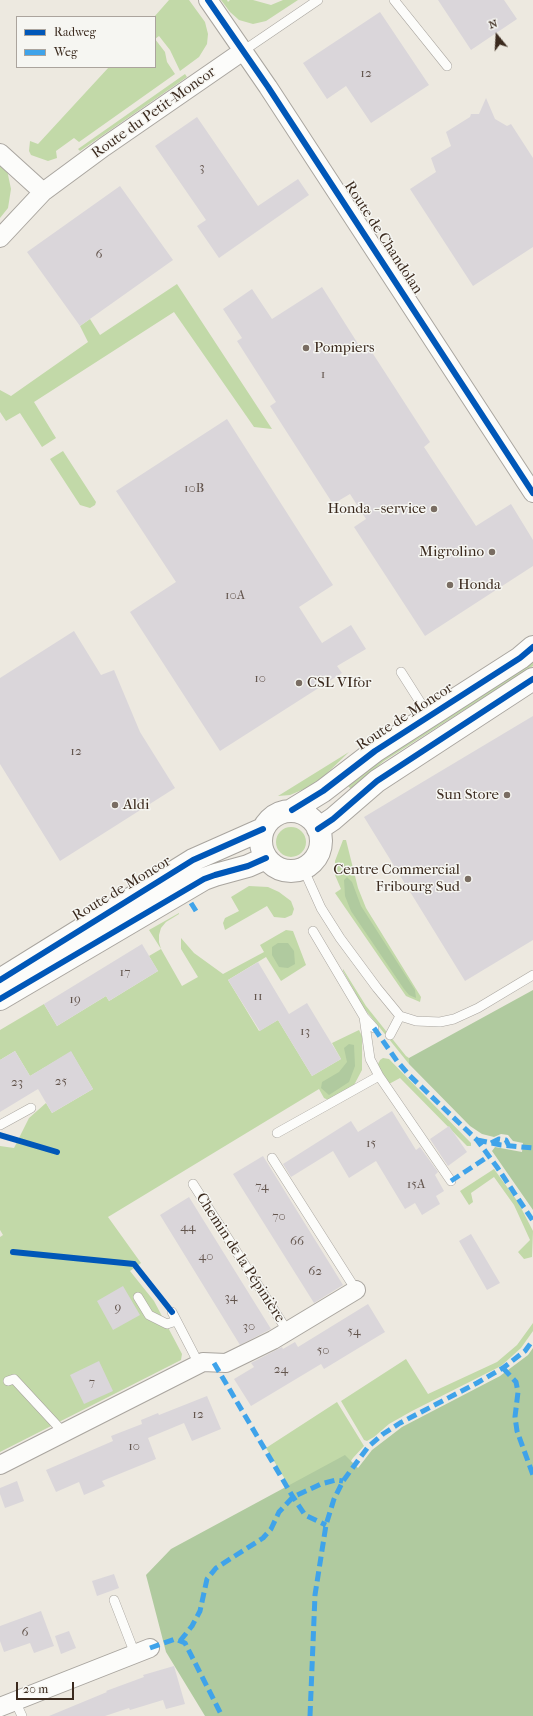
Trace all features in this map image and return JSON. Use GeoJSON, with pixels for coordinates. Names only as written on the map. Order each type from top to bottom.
{"type":"FeatureCollection","features":[{"type":"Feature","properties":{"kind":"main road","name":"Route de Moncor"},"geometry":{"type":"LineString","coordinates":[[292,810],[323,791],[375,751],[520,658],[533,647]]}},
{"type":"Feature","properties":{"kind":"main road"},"geometry":{"type":"LineString","coordinates":[[318,829],[333,819],[377,780],[533,679]]}},
{"type":"Feature","properties":{"kind":"main road"},"geometry":{"type":"LineString","coordinates":[[292,810],[306,815],[313,820],[318,829],[321,839],[319,852],[312,862],[303,868],[290,871],[284,870],[272,864],[266,858],[262,850],[261,839],[263,829],[274,816],[292,810]]}},
{"type":"Feature","properties":{"kind":"main road","name":"Route de Moncor"},"geometry":{"type":"LineString","coordinates":[[0,980],[193,860],[263,829]]}},
{"type":"Feature","properties":{"kind":"main road"},"geometry":{"type":"LineString","coordinates":[[0,999],[204,879],[248,866],[266,858]]}},
{"type":"Feature","properties":{"kind":"street","name":"Route de Chandolan"},"geometry":{"type":"LineString","coordinates":[[208,0],[400,287],[533,492]]}},
{"type":"Feature","properties":{"kind":"street","name":"Route du Petit-Moncor"},"geometry":{"type":"LineString","coordinates":[[0,238],[43,192],[104,147],[243,51]]}},
{"type":"Feature","properties":{"kind":"street"},"geometry":{"type":"LineString","coordinates":[[0,153],[43,192]]}},
{"type":"Feature","properties":{"kind":"street","name":"Chemin de la Pépinière"},"geometry":{"type":"LineString","coordinates":[[0,1465],[203,1362],[226,1363],[288,1332],[356,1290]]}},
{"type":"Feature","properties":{"kind":"street"},"geometry":{"type":"LineString","coordinates":[[12,1708],[143,1651]]}},
{"type":"Feature","properties":{"kind":"lane","name":"Route du Petit-Moncor"},"geometry":{"type":"LineString","coordinates":[[243,51],[318,0]]}},
{"type":"Feature","properties":{"kind":"lane"},"geometry":{"type":"LineString","coordinates":[[394,0],[447,66]]}},
{"type":"Feature","properties":{"kind":"lane"},"geometry":{"type":"LineString","coordinates":[[401,672],[429,716]]}},
{"type":"Feature","properties":{"kind":"lane"},"geometry":{"type":"LineString","coordinates":[[303,868],[321,908],[340,938],[400,1016],[416,1021],[440,1022],[454,1019],[478,1008],[533,975]]}},
{"type":"Feature","properties":{"kind":"lane"},"geometry":{"type":"LineString","coordinates":[[312,931],[364,1017],[374,1028]]}},
{"type":"Feature","properties":{"kind":"lane"},"geometry":{"type":"LineString","coordinates":[[390,1035],[400,1016]]}},
{"type":"Feature","properties":{"kind":"lane"},"geometry":{"type":"LineString","coordinates":[[364,1017],[370,1059],[379,1076],[451,1182]]}},
{"type":"Feature","properties":{"kind":"lane"},"geometry":{"type":"LineString","coordinates":[[277,1133],[379,1076]]}},
{"type":"Feature","properties":{"kind":"lane"},"geometry":{"type":"LineString","coordinates":[[0,1125],[31,1108]]}},
{"type":"Feature","properties":{"kind":"lane","name":"Chemin de la Pépinière"},"geometry":{"type":"LineString","coordinates":[[272,1158],[356,1290]]}},
{"type":"Feature","properties":{"kind":"lane","name":"Chemin de la Pépinière"},"geometry":{"type":"LineString","coordinates":[[193,1184],[288,1332]]}},
{"type":"Feature","properties":{"kind":"lane"},"geometry":{"type":"LineString","coordinates":[[138,1297],[149,1315],[167,1324],[176,1321]]}},
{"type":"Feature","properties":{"kind":"lane"},"geometry":{"type":"LineString","coordinates":[[172,1312],[199,1364]]}},
{"type":"Feature","properties":{"kind":"lane"},"geometry":{"type":"LineString","coordinates":[[8,1381],[14,1379],[64,1433]]}},
{"type":"Feature","properties":{"kind":"lane"},"geometry":{"type":"LineString","coordinates":[[114,1600],[143,1651]]}},
{"type":"Feature","properties":{"kind":"green space"},"geometry":{"type":"Polygon","coordinates":[[[169,0],[189,0],[205,22],[208,34],[207,44],[199,57],[180,71],[170,50],[159,36],[156,38],[155,16],[169,0]]]}},
{"type":"Feature","properties":{"kind":"green space"},"geometry":{"type":"Polygon","coordinates":[[[221,0],[227,0],[228,2],[230,0],[253,0],[271,5],[283,0],[298,0],[266,21],[253,24],[239,20],[230,12],[221,0]]]}},
{"type":"Feature","properties":{"kind":"green space"},"geometry":{"type":"Polygon","coordinates":[[[156,40],[165,52],[167,62],[175,74],[79,142],[74,138],[56,151],[57,158],[48,161],[31,155],[29,151],[30,141],[38,144],[108,68],[156,68],[156,40]]]}},
{"type":"Feature","properties":{"kind":"green space"},"geometry":{"type":"Polygon","coordinates":[[[185,74],[187,77],[80,151],[78,149],[185,74]]]}},
{"type":"Feature","properties":{"kind":"green space"},"geometry":{"type":"Polygon","coordinates":[[[0,165],[7,170],[11,189],[8,208],[0,218],[0,165]]]}},
{"type":"Feature","properties":{"kind":"green space"},"geometry":{"type":"Polygon","coordinates":[[[177,284],[272,429],[254,427],[174,312],[34,402],[56,438],[42,447],[20,413],[6,421],[0,412],[0,390],[11,396],[88,342],[80,326],[90,319],[100,335],[177,284]]]}},
{"type":"Feature","properties":{"kind":"green space"},"geometry":{"type":"Polygon","coordinates":[[[63,451],[96,502],[95,505],[90,508],[80,505],[50,459],[63,451]]]}},
{"type":"Feature","properties":{"kind":"green space"},"geometry":{"type":"Polygon","coordinates":[[[533,661],[533,666],[384,761],[351,789],[347,785],[367,768],[533,661]]]}},
{"type":"Feature","properties":{"kind":"green space"},"geometry":{"type":"Polygon","coordinates":[[[349,752],[322,778],[309,787],[290,795],[278,796],[349,752]]]}},
{"type":"Feature","properties":{"kind":"green space"},"geometry":{"type":"Polygon","coordinates":[[[291,827],[302,831],[306,842],[302,853],[291,857],[280,853],[276,842],[280,831],[291,827]]]}},
{"type":"Feature","properties":{"kind":"green space"},"geometry":{"type":"Polygon","coordinates":[[[343,840],[346,840],[358,888],[366,908],[421,997],[420,1002],[406,996],[335,893],[341,889],[335,875],[335,861],[343,840]]]}},
{"type":"Feature","properties":{"kind":"green space"},"geometry":{"type":"Polygon","coordinates":[[[347,877],[352,882],[361,906],[415,990],[416,998],[409,995],[404,989],[351,911],[345,896],[344,880],[347,877]]]}},
{"type":"Feature","properties":{"kind":"green space"},"geometry":{"type":"Polygon","coordinates":[[[249,886],[268,887],[279,892],[291,901],[294,909],[292,915],[285,918],[274,917],[267,906],[225,930],[223,923],[225,918],[239,911],[231,897],[249,886]]]}},
{"type":"Feature","properties":{"kind":"green space"},"geometry":{"type":"Polygon","coordinates":[[[179,913],[166,922],[161,928],[159,942],[161,949],[149,930],[179,913]]]}},
{"type":"Feature","properties":{"kind":"green space"},"geometry":{"type":"Polygon","coordinates":[[[286,930],[293,931],[306,965],[281,981],[266,957],[228,980],[259,1031],[278,1020],[312,1076],[341,1059],[332,1043],[359,1030],[362,1036],[362,1070],[354,1085],[328,1100],[324,1098],[319,1089],[108,1217],[141,1263],[130,1271],[154,1301],[182,1354],[181,1360],[0,1452],[0,1237],[3,1235],[0,1230],[0,1146],[14,1148],[29,1118],[46,1103],[52,1113],[93,1089],[71,1052],[30,1076],[15,1051],[0,1060],[0,1030],[44,1004],[57,1026],[106,996],[109,1001],[158,971],[149,956],[161,949],[182,986],[198,977],[181,949],[181,938],[194,953],[223,974],[264,952],[260,945],[286,930]]]}},
{"type":"Feature","properties":{"kind":"green space"},"geometry":{"type":"Polygon","coordinates":[[[278,943],[288,943],[294,951],[295,964],[288,968],[279,967],[272,955],[272,947],[278,943]]]}},
{"type":"Feature","properties":{"kind":"green space"},"geometry":{"type":"Polygon","coordinates":[[[343,969],[366,1006],[409,1058],[409,1064],[363,1007],[343,969]]]}},
{"type":"Feature","properties":{"kind":"green space"},"geometry":{"type":"Polygon","coordinates":[[[533,990],[533,1210],[492,1151],[495,1147],[522,1152],[523,1143],[513,1141],[508,1135],[501,1134],[494,1137],[482,1134],[470,1126],[409,1064],[409,1058],[533,990]]]}},
{"type":"Feature","properties":{"kind":"green space"},"geometry":{"type":"Polygon","coordinates":[[[349,1044],[354,1045],[355,1066],[349,1082],[329,1095],[321,1088],[322,1082],[339,1072],[347,1062],[344,1048],[349,1044]]]}},
{"type":"Feature","properties":{"kind":"green space"},"geometry":{"type":"Polygon","coordinates":[[[383,1058],[389,1059],[471,1143],[471,1146],[467,1146],[400,1078],[389,1084],[380,1071],[378,1064],[383,1058]]]}},
{"type":"Feature","properties":{"kind":"green space"},"geometry":{"type":"Polygon","coordinates":[[[494,1169],[518,1202],[533,1231],[532,1257],[524,1259],[518,1252],[530,1240],[514,1205],[494,1177],[471,1193],[473,1202],[469,1205],[460,1191],[494,1169]]]}},
{"type":"Feature","properties":{"kind":"green space"},"geometry":{"type":"Polygon","coordinates":[[[533,1323],[533,1331],[521,1348],[501,1366],[412,1411],[389,1424],[367,1441],[364,1440],[341,1401],[406,1359],[428,1394],[497,1362],[517,1345],[533,1323]]]}},
{"type":"Feature","properties":{"kind":"green space"},"geometry":{"type":"Polygon","coordinates":[[[533,1348],[533,1716],[205,1716],[166,1652],[146,1575],[171,1549],[345,1455],[358,1468],[372,1450],[402,1427],[500,1376],[528,1355],[533,1348]]]}},
{"type":"Feature","properties":{"kind":"green space"},"geometry":{"type":"Polygon","coordinates":[[[337,1402],[364,1446],[353,1458],[341,1476],[294,1494],[266,1448],[337,1402]]]}},
{"type":"Feature","properties":{"kind":"building"},"geometry":{"type":"Polygon","coordinates":[[[438,0],[504,0],[517,19],[471,50],[438,0]]]}},
{"type":"Feature","properties":{"kind":"building"},"geometry":{"type":"Polygon","coordinates":[[[380,12],[429,85],[371,123],[346,86],[327,99],[303,63],[380,12]]]}},
{"type":"Feature","properties":{"kind":"building"},"geometry":{"type":"Polygon","coordinates":[[[486,98],[495,119],[507,126],[511,124],[533,158],[533,247],[473,286],[410,189],[436,172],[431,158],[451,146],[446,132],[470,117],[471,114],[479,114],[486,98]]]}},
{"type":"Feature","properties":{"kind":"building"},"geometry":{"type":"Polygon","coordinates":[[[197,117],[258,206],[298,179],[309,195],[219,258],[197,226],[206,220],[155,146],[197,117]]]}},
{"type":"Feature","properties":{"kind":"building"},"geometry":{"type":"Polygon","coordinates":[[[120,186],[173,260],[80,326],[27,252],[120,186]]]}},
{"type":"Feature","properties":{"kind":"building"},"geometry":{"type":"Polygon","coordinates":[[[322,287],[360,347],[366,343],[430,442],[424,447],[476,526],[511,504],[533,540],[533,566],[425,636],[354,527],[366,519],[350,494],[333,504],[270,406],[276,402],[237,341],[242,338],[223,309],[252,289],[272,319],[322,287]]]}},
{"type":"Feature","properties":{"kind":"building"},"geometry":{"type":"Polygon","coordinates":[[[227,419],[333,585],[299,607],[322,643],[351,625],[366,649],[337,666],[342,673],[220,751],[130,612],[176,582],[116,491],[227,419]]]}},
{"type":"Feature","properties":{"kind":"building"},"geometry":{"type":"Polygon","coordinates":[[[74,631],[101,675],[114,670],[140,732],[175,788],[60,861],[0,764],[0,678],[74,631]]]}},
{"type":"Feature","properties":{"kind":"building","name":"Centre Commercial Fribourg Sud"},"geometry":{"type":"Polygon","coordinates":[[[533,716],[533,940],[465,981],[364,817],[533,716]]]}},
{"type":"Feature","properties":{"kind":"building"},"geometry":{"type":"Polygon","coordinates":[[[142,944],[158,971],[109,1001],[106,996],[57,1026],[44,1004],[142,944]]]}},
{"type":"Feature","properties":{"kind":"building"},"geometry":{"type":"Polygon","coordinates":[[[258,962],[289,1014],[307,1003],[341,1059],[312,1076],[278,1020],[260,1031],[228,980],[258,962]]]}},
{"type":"Feature","properties":{"kind":"building"},"geometry":{"type":"Polygon","coordinates":[[[15,1051],[30,1076],[71,1051],[93,1089],[52,1113],[38,1089],[0,1112],[0,1060],[15,1051]]]}},
{"type":"Feature","properties":{"kind":"building"},"geometry":{"type":"Polygon","coordinates":[[[392,1111],[416,1150],[420,1147],[438,1172],[435,1175],[444,1191],[436,1196],[440,1204],[422,1215],[415,1203],[405,1209],[376,1161],[349,1178],[333,1151],[291,1177],[283,1164],[351,1121],[358,1132],[392,1111]]]}},
{"type":"Feature","properties":{"kind":"building"},"geometry":{"type":"Polygon","coordinates":[[[449,1126],[467,1152],[448,1166],[430,1139],[449,1126]]]}},
{"type":"Feature","properties":{"kind":"building"},"geometry":{"type":"Polygon","coordinates":[[[263,1156],[343,1285],[314,1303],[233,1174],[263,1156]]]}},
{"type":"Feature","properties":{"kind":"building"},"geometry":{"type":"Polygon","coordinates":[[[189,1197],[271,1329],[240,1345],[160,1215],[189,1197]]]}},
{"type":"Feature","properties":{"kind":"building"},"geometry":{"type":"Polygon","coordinates":[[[471,1234],[500,1283],[487,1290],[459,1241],[471,1234]]]}},
{"type":"Feature","properties":{"kind":"building"},"geometry":{"type":"Polygon","coordinates":[[[123,1286],[140,1315],[113,1330],[97,1301],[123,1286]]]}},
{"type":"Feature","properties":{"kind":"building"},"geometry":{"type":"Polygon","coordinates":[[[368,1304],[385,1332],[324,1369],[321,1364],[251,1406],[234,1379],[254,1367],[251,1363],[295,1342],[298,1347],[368,1304]]]}},
{"type":"Feature","properties":{"kind":"building"},"geometry":{"type":"Polygon","coordinates":[[[99,1361],[113,1391],[84,1404],[70,1375],[99,1361]]]}},
{"type":"Feature","properties":{"kind":"building"},"geometry":{"type":"Polygon","coordinates":[[[207,1396],[221,1429],[192,1441],[184,1423],[148,1438],[156,1459],[102,1481],[105,1486],[84,1495],[79,1482],[56,1492],[46,1470],[113,1441],[111,1436],[142,1424],[141,1420],[158,1413],[159,1415],[207,1396]]]}},
{"type":"Feature","properties":{"kind":"building"},"geometry":{"type":"Polygon","coordinates":[[[17,1481],[24,1501],[5,1508],[0,1494],[0,1488],[17,1481]]]}},
{"type":"Feature","properties":{"kind":"building"},"geometry":{"type":"Polygon","coordinates":[[[114,1574],[119,1588],[97,1596],[92,1581],[114,1574]]]}},
{"type":"Feature","properties":{"kind":"building"},"geometry":{"type":"Polygon","coordinates":[[[41,1611],[54,1646],[34,1653],[30,1643],[4,1652],[0,1641],[0,1626],[41,1611]]]}},
{"type":"Feature","properties":{"kind":"building"},"geometry":{"type":"Polygon","coordinates":[[[69,1631],[76,1648],[61,1654],[55,1636],[69,1631]]]}},
{"type":"Feature","properties":{"kind":"building"},"geometry":{"type":"Polygon","coordinates":[[[174,1666],[185,1704],[166,1709],[163,1700],[130,1710],[129,1708],[105,1716],[49,1716],[107,1692],[106,1691],[144,1677],[143,1675],[174,1666]]]}},
{"type":"Feature","properties":{"kind":"marked path"},"geometry":{"type":"LineString","coordinates":[[191,903],[196,911]]}},
{"type":"Feature","properties":{"kind":"marked path"},"geometry":{"type":"LineString","coordinates":[[374,1028],[397,1061],[409,1075],[477,1140],[533,1221]]}},
{"type":"Feature","properties":{"kind":"marked path"},"geometry":{"type":"LineString","coordinates":[[491,1143],[499,1139],[506,1140],[509,1146]]}},
{"type":"Feature","properties":{"kind":"marked path"},"geometry":{"type":"LineString","coordinates":[[477,1140],[501,1145],[533,1148]]}},
{"type":"Feature","properties":{"kind":"marked path"},"geometry":{"type":"LineString","coordinates":[[451,1181],[489,1156]]}},
{"type":"Feature","properties":{"kind":"marked path"},"geometry":{"type":"LineString","coordinates":[[310,1716],[315,1595],[326,1525],[334,1499],[343,1481],[368,1447],[383,1434],[400,1423],[503,1368],[525,1351],[533,1340]]}},
{"type":"Feature","properties":{"kind":"marked path"},"geometry":{"type":"LineString","coordinates":[[214,1363],[305,1515],[326,1525]]}},
{"type":"Feature","properties":{"kind":"marked path"},"geometry":{"type":"LineString","coordinates":[[503,1368],[516,1382],[518,1392],[515,1417],[517,1431],[533,1475]]}},
{"type":"Feature","properties":{"kind":"marked path"},"geometry":{"type":"LineString","coordinates":[[180,1641],[192,1626],[200,1611],[207,1579],[216,1568],[263,1538],[271,1529],[279,1512],[293,1497],[321,1484],[336,1480],[343,1481]]}},
{"type":"Feature","properties":{"kind":"marked path"},"geometry":{"type":"LineString","coordinates":[[150,1648],[175,1639],[185,1643],[222,1716]]}},
{"type":"Feature","properties":{"kind":"cycle path"},"geometry":{"type":"LineString","coordinates":[[208,0],[268,87],[533,493]]}},
{"type":"Feature","properties":{"kind":"cycle path"},"geometry":{"type":"LineString","coordinates":[[292,810],[323,791],[375,751],[520,658],[533,647]]}},
{"type":"Feature","properties":{"kind":"cycle path"},"geometry":{"type":"LineString","coordinates":[[318,829],[333,819],[377,781],[533,679]]}},
{"type":"Feature","properties":{"kind":"cycle path"},"geometry":{"type":"LineString","coordinates":[[0,980],[193,860],[263,829]]}},
{"type":"Feature","properties":{"kind":"cycle path"},"geometry":{"type":"LineString","coordinates":[[0,999],[204,879],[248,866],[266,858]]}},
{"type":"Feature","properties":{"kind":"cycle path"},"geometry":{"type":"LineString","coordinates":[[0,1135],[57,1152]]}},
{"type":"Feature","properties":{"kind":"cycle path"},"geometry":{"type":"LineString","coordinates":[[13,1252],[134,1264],[172,1312]]}},
{"type":"Feature","properties":{"kind":"place","name":"Pompiers"},"geometry":{"type":"Point","coordinates":[306,348]}},
{"type":"Feature","properties":{"kind":"place","name":"Honda - service"},"geometry":{"type":"Point","coordinates":[434,509]}},
{"type":"Feature","properties":{"kind":"place","name":"Migrolino"},"geometry":{"type":"Point","coordinates":[492,552]}},
{"type":"Feature","properties":{"kind":"place","name":"Honda"},"geometry":{"type":"Point","coordinates":[450,585]}},
{"type":"Feature","properties":{"kind":"place","name":"CSL VIfor"},"geometry":{"type":"Point","coordinates":[299,683]}},
{"type":"Feature","properties":{"kind":"place","name":"Sun Store"},"geometry":{"type":"Point","coordinates":[507,795]}},
{"type":"Feature","properties":{"kind":"place","name":"Aldi"},"geometry":{"type":"Point","coordinates":[115,805]}},
{"type":"Feature","properties":{"kind":"place","name":"Centre Commercial Fribourg Sud"},"geometry":{"type":"Point","coordinates":[468,879]}}]}
